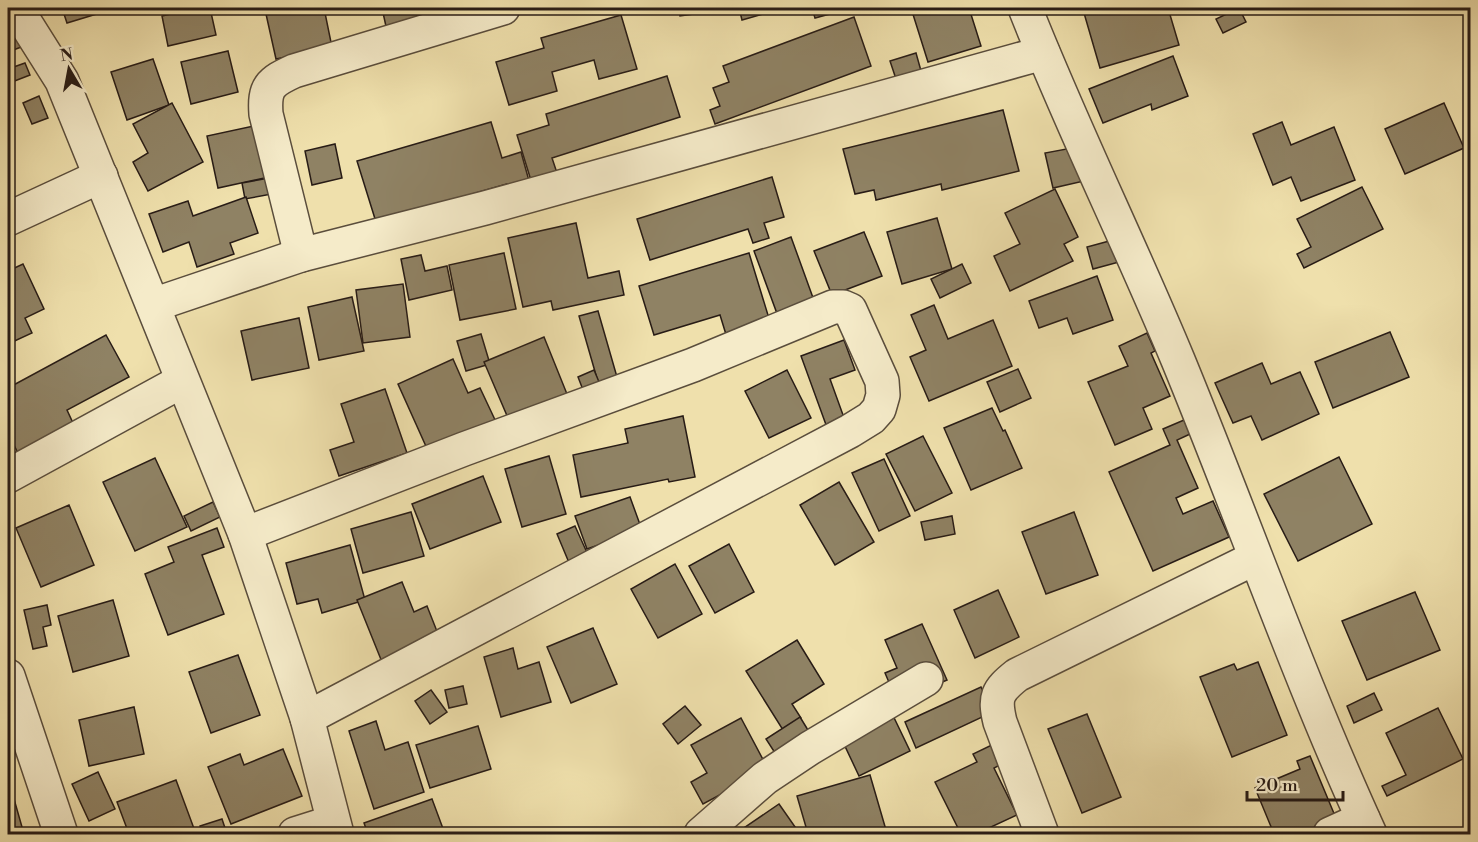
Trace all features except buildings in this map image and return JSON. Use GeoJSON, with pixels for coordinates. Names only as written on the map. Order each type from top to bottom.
{"type":"FeatureCollection","features":[{"type":"Feature","properties":{"kind":"street"},"geometry":{"type":"LineString","coordinates":[[16,8],[62,81],[245,534],[307,718],[335,828],[295,834]]}},
{"type":"Feature","properties":{"kind":"street"},"geometry":{"type":"LineString","coordinates":[[301,255],[266,114],[265,101],[268,89],[277,79],[294,71],[503,8]]}},
{"type":"Feature","properties":{"kind":"street"},"geometry":{"type":"LineString","coordinates":[[1025,8],[1178,360],[1310,697],[1366,827],[1330,834]]}},
{"type":"Feature","properties":{"kind":"street"},"geometry":{"type":"LineString","coordinates":[[153,305],[301,255],[496,205],[1043,53]]}},
{"type":"Feature","properties":{"kind":"street"},"geometry":{"type":"LineString","coordinates":[[8,219],[100,177]]}},
{"type":"Feature","properties":{"kind":"street"},"geometry":{"type":"LineString","coordinates":[[245,534],[693,364],[833,307],[850,310],[882,381],[883,395],[879,409],[871,418],[850,431],[307,718]]}},
{"type":"Feature","properties":{"kind":"street"},"geometry":{"type":"LineString","coordinates":[[8,476],[182,381]]}},
{"type":"Feature","properties":{"kind":"street"},"geometry":{"type":"LineString","coordinates":[[1042,834],[1000,722],[996,706],[998,695],[1004,685],[1017,675],[1256,558]]}},
{"type":"Feature","properties":{"kind":"street"},"geometry":{"type":"LineString","coordinates":[[8,675],[17,739],[61,834]]}},
{"type":"Feature","properties":{"kind":"street"},"geometry":{"type":"LineString","coordinates":[[701,834],[774,772],[810,748],[927,679]]}}]}
